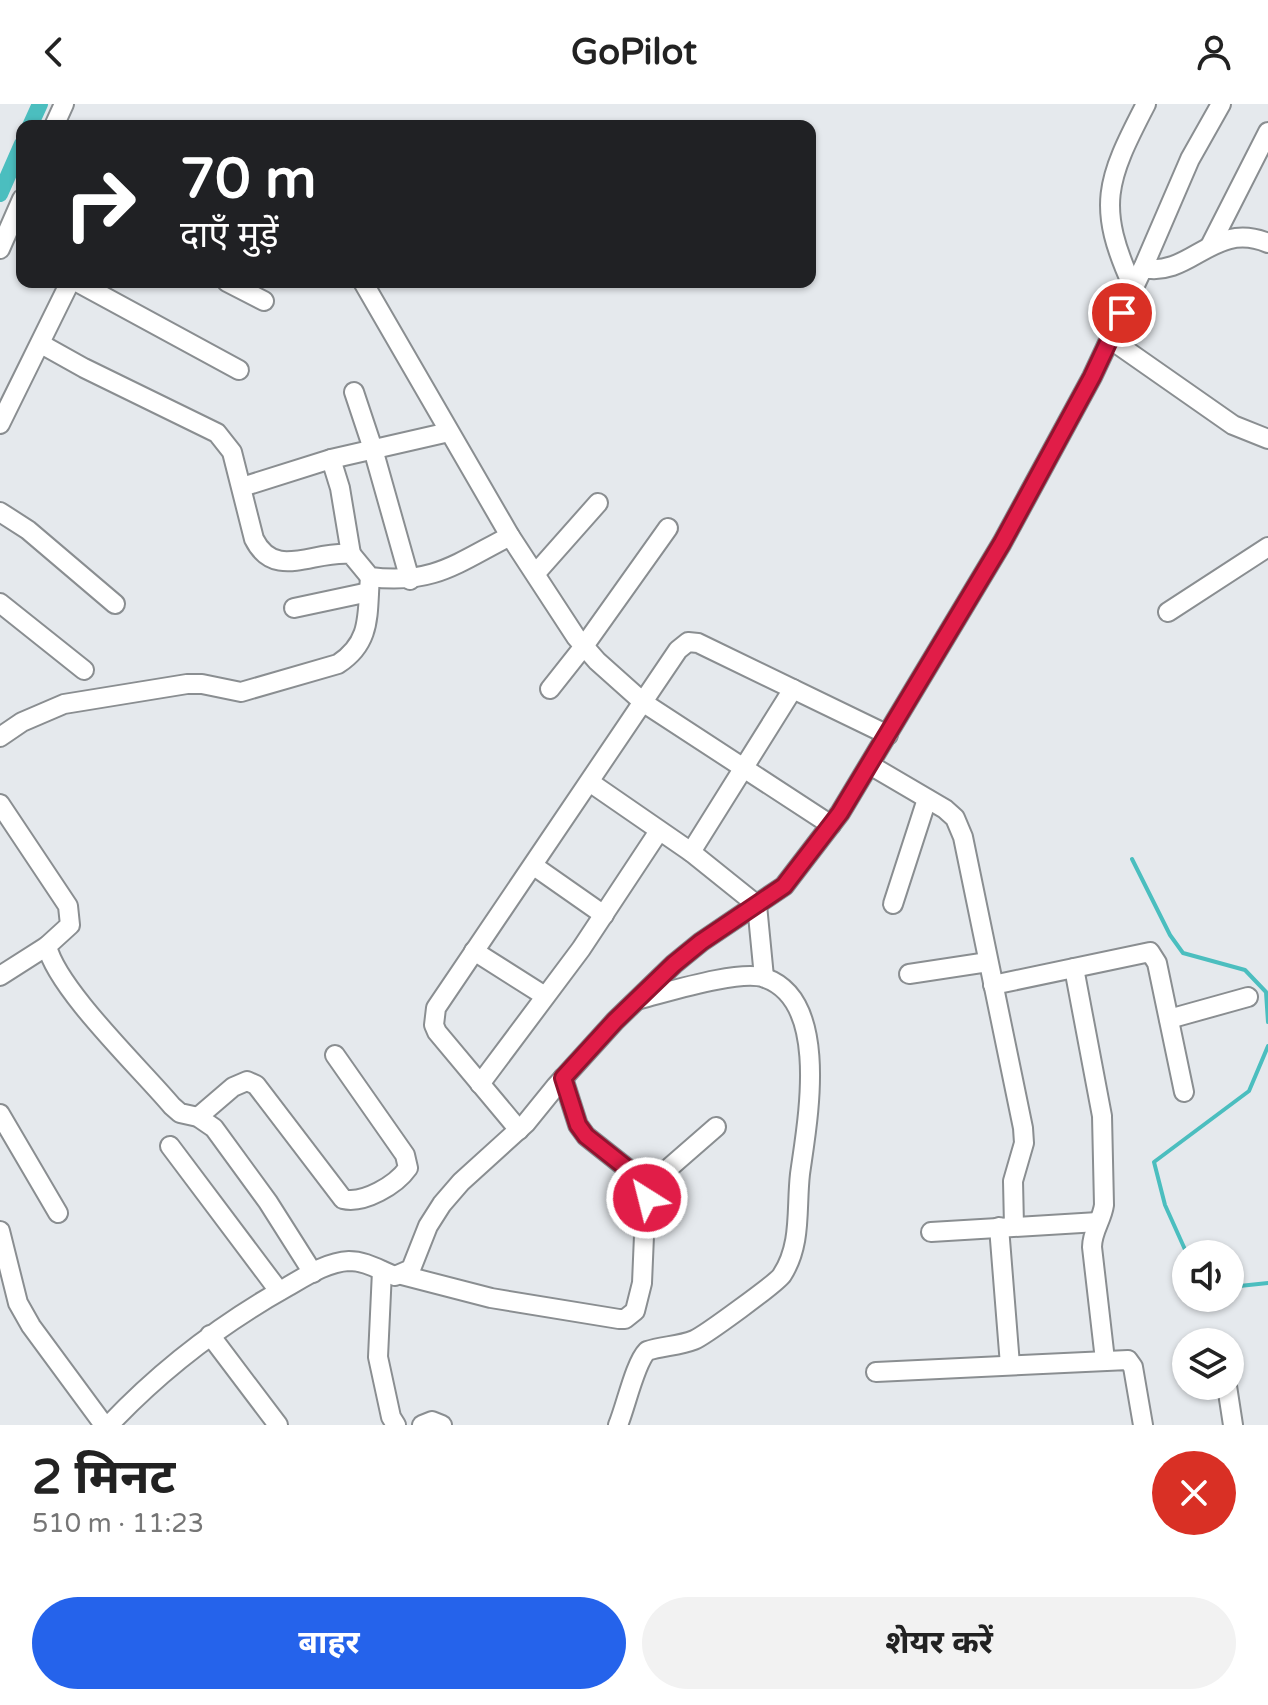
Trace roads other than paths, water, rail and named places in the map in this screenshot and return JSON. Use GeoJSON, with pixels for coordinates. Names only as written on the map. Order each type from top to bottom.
{"type":"FeatureCollection","features":[{"type":"Feature","properties":{"kind":"street"},"geometry":{"type":"LineString","coordinates":[[1133,287],[1114,241],[1110,192],[1117,162],[1146,104]]}},
{"type":"Feature","properties":{"kind":"street"},"geometry":{"type":"LineString","coordinates":[[402,1275],[411,1269],[428,1226],[442,1204],[519,1130],[637,999],[701,942],[784,886],[831,825],[1002,543],[1092,377],[1190,159],[1221,104]]}},
{"type":"Feature","properties":{"kind":"street"},"geometry":{"type":"LineString","coordinates":[[1210,246],[1268,132]]}},
{"type":"Feature","properties":{"kind":"street"},"geometry":{"type":"LineString","coordinates":[[0,249],[16,213]]}},
{"type":"Feature","properties":{"kind":"street"},"geometry":{"type":"LineString","coordinates":[[1143,268],[1160,271],[1210,246],[1239,237],[1268,243]]}},
{"type":"Feature","properties":{"kind":"street"},"geometry":{"type":"LineString","coordinates":[[0,424],[67,288]]}},
{"type":"Feature","properties":{"kind":"street"},"geometry":{"type":"LineString","coordinates":[[88,288],[239,370]]}},
{"type":"Feature","properties":{"kind":"street"},"geometry":{"type":"LineString","coordinates":[[239,288],[264,301]]}},
{"type":"Feature","properties":{"kind":"street"},"geometry":{"type":"LineString","coordinates":[[366,288],[510,536],[584,646],[644,703],[831,825]]}},
{"type":"Feature","properties":{"kind":"street"},"geometry":{"type":"LineString","coordinates":[[1110,339],[1233,425],[1268,439]]}},
{"type":"Feature","properties":{"kind":"street"},"geometry":{"type":"LineString","coordinates":[[41,344],[217,433],[232,452],[254,539],[271,560],[281,562],[351,554]]}},
{"type":"Feature","properties":{"kind":"street"},"geometry":{"type":"LineString","coordinates":[[354,392],[410,580]]}},
{"type":"Feature","properties":{"kind":"street"},"geometry":{"type":"LineString","coordinates":[[242,487],[331,459],[449,432]]}},
{"type":"Feature","properties":{"kind":"street"},"geometry":{"type":"LineString","coordinates":[[0,737],[22,722],[64,704],[187,684],[241,692],[338,664],[351,656],[364,636],[369,585],[351,554],[340,488],[331,459]]}},
{"type":"Feature","properties":{"kind":"street"},"geometry":{"type":"LineString","coordinates":[[536,573],[598,503]]}},
{"type":"Feature","properties":{"kind":"street"},"geometry":{"type":"LineString","coordinates":[[0,512],[28,530],[115,604]]}},
{"type":"Feature","properties":{"kind":"street"},"geometry":{"type":"LineString","coordinates":[[550,689],[668,528]]}},
{"type":"Feature","properties":{"kind":"street"},"geometry":{"type":"LineString","coordinates":[[294,608],[369,585],[433,575],[510,536]]}},
{"type":"Feature","properties":{"kind":"street"},"geometry":{"type":"LineString","coordinates":[[1168,612],[1268,547]]}},
{"type":"Feature","properties":{"kind":"street"},"geometry":{"type":"LineString","coordinates":[[0,603],[84,670]]}},
{"type":"Feature","properties":{"kind":"street"},"geometry":{"type":"LineString","coordinates":[[519,1130],[434,1025],[436,1008],[591,783],[678,650],[688,642],[698,643],[888,735]]}},
{"type":"Feature","properties":{"kind":"street"},"geometry":{"type":"LineString","coordinates":[[691,852],[793,689]]}},
{"type":"Feature","properties":{"kind":"street"},"geometry":{"type":"LineString","coordinates":[[870,765],[945,809],[959,827],[1024,1136],[1006,1227],[1010,1365]]}},
{"type":"Feature","properties":{"kind":"street"},"geometry":{"type":"LineString","coordinates":[[591,783],[691,852],[757,905],[764,977]]}},
{"type":"Feature","properties":{"kind":"street"},"geometry":{"type":"LineString","coordinates":[[893,904],[927,799]]}},
{"type":"Feature","properties":{"kind":"street"},"geometry":{"type":"LineString","coordinates":[[0,804],[5,824],[68,906],[70,925],[47,946],[1,973]]}},
{"type":"Feature","properties":{"kind":"street"},"geometry":{"type":"LineString","coordinates":[[480,1084],[604,915],[659,831]]}},
{"type":"Feature","properties":{"kind":"street"},"geometry":{"type":"LineString","coordinates":[[534,866],[604,915]]}},
{"type":"Feature","properties":{"kind":"street"},"geometry":{"type":"LineString","coordinates":[[47,946],[49,955],[70,988],[172,1106],[180,1113],[198,1117],[214,1128],[313,1273]]}},
{"type":"Feature","properties":{"kind":"street"},"geometry":{"type":"LineString","coordinates":[[474,951],[545,996]]}},
{"type":"Feature","properties":{"kind":"street"},"geometry":{"type":"LineString","coordinates":[[993,985],[1150,952],[1155,958],[1184,1092]]}},
{"type":"Feature","properties":{"kind":"street"},"geometry":{"type":"LineString","coordinates":[[909,974],[988,962]]}},
{"type":"Feature","properties":{"kind":"street"},"geometry":{"type":"LineString","coordinates":[[1074,968],[1102,1116],[1104,1205],[1094,1230],[1092,1247],[1105,1360]]}},
{"type":"Feature","properties":{"kind":"street"},"geometry":{"type":"LineString","coordinates":[[618,1425],[643,1355],[658,1347],[682,1344],[705,1335],[776,1283],[790,1261],[798,1235],[800,1177],[811,1081],[804,1029],[797,1008],[782,989],[764,977],[731,978],[637,999]]}},
{"type":"Feature","properties":{"kind":"street"},"geometry":{"type":"LineString","coordinates":[[1169,1019],[1248,997]]}},
{"type":"Feature","properties":{"kind":"street"},"geometry":{"type":"LineString","coordinates":[[198,1117],[233,1087],[247,1081],[256,1085],[343,1199],[351,1201],[380,1191],[403,1176],[408,1168],[405,1155],[335,1055]]}},
{"type":"Feature","properties":{"kind":"street"},"geometry":{"type":"LineString","coordinates":[[0,1231],[18,1303],[31,1326],[106,1425],[210,1335],[279,1291],[324,1267],[352,1261],[367,1263],[395,1276],[402,1275],[491,1298],[625,1319],[635,1311],[642,1283],[646,1188],[643,1181],[586,1136],[578,1125],[563,1078]]}},
{"type":"Feature","properties":{"kind":"street"},"geometry":{"type":"LineString","coordinates":[[0,1114],[58,1213]]}},
{"type":"Feature","properties":{"kind":"street"},"geometry":{"type":"LineString","coordinates":[[646,1188],[716,1127]]}},
{"type":"Feature","properties":{"kind":"street"},"geometry":{"type":"LineString","coordinates":[[170,1146],[279,1291]]}},
{"type":"Feature","properties":{"kind":"street"},"geometry":{"type":"LineString","coordinates":[[931,1232],[1098,1222]]}},
{"type":"Feature","properties":{"kind":"street"},"geometry":{"type":"LineString","coordinates":[[382,1271],[378,1357],[391,1417],[396,1425]]}},
{"type":"Feature","properties":{"kind":"street"},"geometry":{"type":"LineString","coordinates":[[210,1335],[278,1425]]}},
{"type":"Feature","properties":{"kind":"street"},"geometry":{"type":"LineString","coordinates":[[876,1372],[1123,1359],[1131,1363],[1143,1425]]}},
{"type":"Feature","properties":{"kind":"street"},"geometry":{"type":"LineString","coordinates":[[1229,1400],[1233,1425]]}},
{"type":"Feature","properties":{"kind":"street"},"geometry":{"type":"LineString","coordinates":[[422,1425],[432,1421],[442,1425]]}},
{"type":"Feature","properties":{"kind":"waterway"},"geometry":{"type":"LineString","coordinates":[[33,120],[40,104]]}},
{"type":"Feature","properties":{"kind":"waterway"},"geometry":{"type":"LineString","coordinates":[[0,194],[16,158]]}},
{"type":"Feature","properties":{"kind":"waterway"},"geometry":{"type":"LineString","coordinates":[[1132,859],[1170,935],[1183,953],[1245,970],[1266,992],[1268,1022]]}},
{"type":"Feature","properties":{"kind":"waterway"},"geometry":{"type":"LineString","coordinates":[[1181,1240],[1165,1205],[1154,1162],[1249,1091],[1268,1046]]}},
{"type":"Feature","properties":{"kind":"waterway"},"geometry":{"type":"LineString","coordinates":[[1244,1286],[1268,1283]]}}]}
